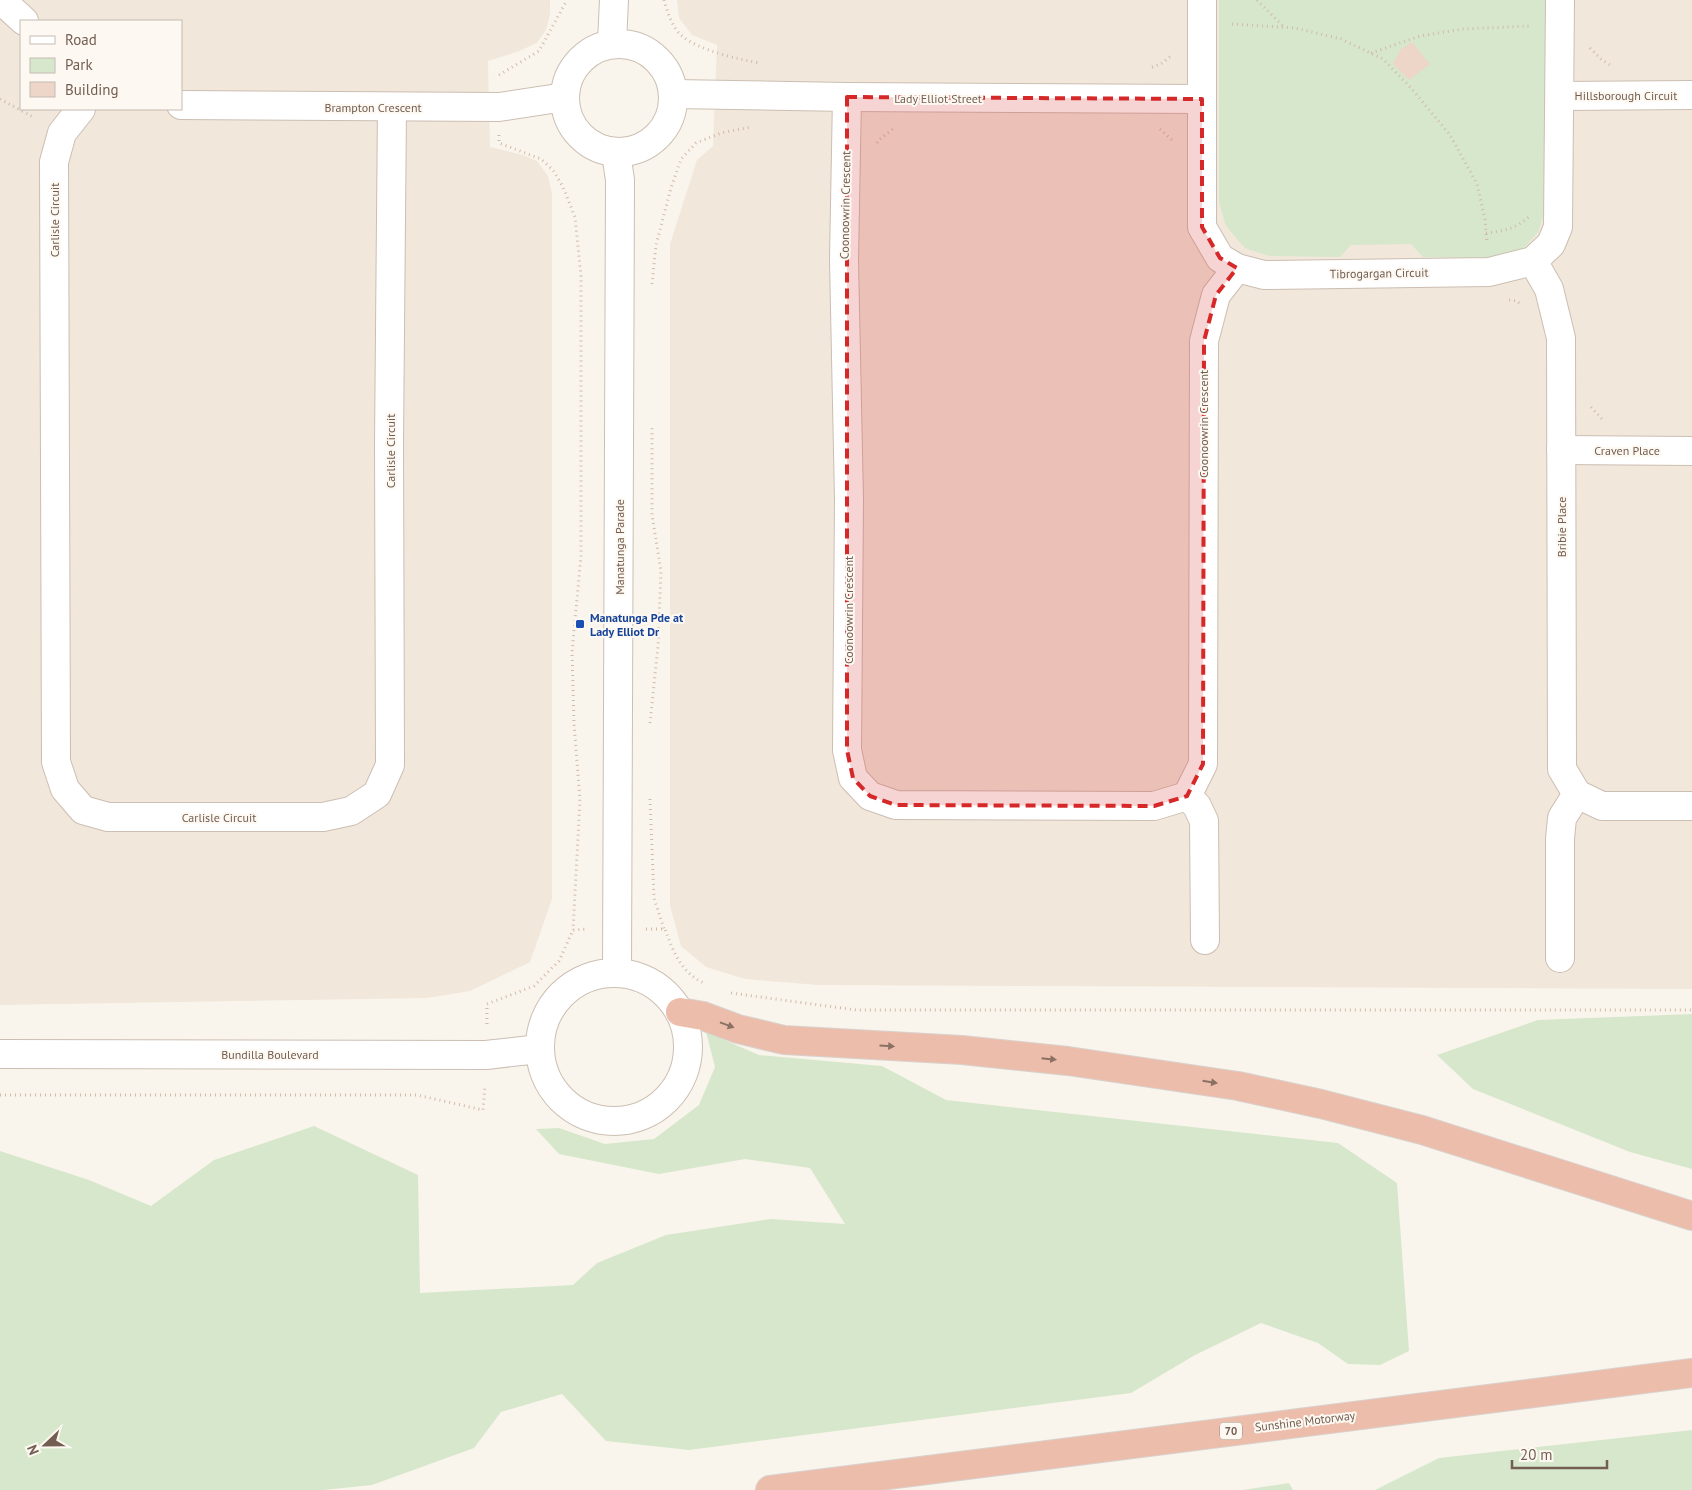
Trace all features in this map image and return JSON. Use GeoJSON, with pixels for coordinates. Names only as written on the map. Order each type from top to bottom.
{"type":"FeatureCollection","features":[{"type":"Feature","properties":{"kind":"highway"},"geometry":{"type":"LineString","coordinates":[[680,1012],[703,1016],[738,1029],[784,1040],[962,1050],[1144,1072],[1238,1086],[1321,1104],[1422,1130],[1692,1216]]}},
{"type":"Feature","properties":{"kind":"highway","name":"Sunshine Motorway"},"geometry":{"type":"LineString","coordinates":[[770,1490],[1692,1372]]}},
{"type":"Feature","properties":{"kind":"street"},"geometry":{"type":"LineString","coordinates":[[1,0],[23,20]]}},
{"type":"Feature","properties":{"kind":"street"},"geometry":{"type":"LineString","coordinates":[[612,43],[614,0]]}},
{"type":"Feature","properties":{"kind":"street","name":"Tibrogargan Circuit"},"geometry":{"type":"LineString","coordinates":[[1202,12],[1202,227],[1220,258],[1237,268],[1264,275],[1486,284],[1533,261],[1551,244],[1558,227],[1560,0]]}},
{"type":"Feature","properties":{"kind":"street"},"geometry":{"type":"LineString","coordinates":[[612,43],[630,44],[646,50],[660,62],[669,77],[673,94],[672,112],[664,129],[651,142],[635,150],[616,153],[598,149],[583,139],[571,125],[564,108],[564,89],[570,72],[581,58],[595,48],[612,43]]}},
{"type":"Feature","properties":{"kind":"street","name":"Lady Elliot Street"},"geometry":{"type":"LineString","coordinates":[[673,94],[1202,99]]}},
{"type":"Feature","properties":{"kind":"street","name":"Hillsborough Circuit"},"geometry":{"type":"LineString","coordinates":[[1560,96],[1692,95]]}},
{"type":"Feature","properties":{"kind":"street","name":"Brampton Crescent"},"geometry":{"type":"LineString","coordinates":[[182,105],[499,107],[565,97]]}},
{"type":"Feature","properties":{"kind":"street","name":"Coonoowrin Crescent"},"geometry":{"type":"LineString","coordinates":[[847,97],[844,260],[848,500],[848,750],[853,778],[870,796],[896,805],[1154,806],[1187,796],[1203,764],[1204,341],[1216,295],[1237,268]]}},
{"type":"Feature","properties":{"kind":"street","name":"Carlisle Circuit"},"geometry":{"type":"LineString","coordinates":[[80,110],[62,133],[54,162],[56,762],[65,789],[83,810],[108,817],[323,817],[351,811],[377,794],[390,765],[389,443],[392,107]]}},
{"type":"Feature","properties":{"kind":"street","name":"Manatunga Parade"},"geometry":{"type":"LineString","coordinates":[[616,153],[620,180],[617,972]]}},
{"type":"Feature","properties":{"kind":"street","name":"Bribie Place"},"geometry":{"type":"LineString","coordinates":[[1533,261],[1549,289],[1560,338],[1562,770],[1577,794]]}},
{"type":"Feature","properties":{"kind":"street","name":"Craven Place"},"geometry":{"type":"LineString","coordinates":[[1561,450],[1692,451]]}},
{"type":"Feature","properties":{"kind":"street"},"geometry":{"type":"LineString","coordinates":[[1560,958],[1560,839],[1562,818],[1577,794],[1602,806],[1692,806]]}},
{"type":"Feature","properties":{"kind":"street"},"geometry":{"type":"LineString","coordinates":[[1187,796],[1197,806],[1204,821],[1205,940]]}},
{"type":"Feature","properties":{"kind":"street"},"geometry":{"type":"LineString","coordinates":[[617,972],[643,978],[665,993],[680,1012],[688,1037],[687,1063],[678,1086],[661,1105],[638,1118],[612,1122],[582,1115],[561,1099],[545,1075],[540,1049],[543,1023],[554,1002],[573,984],[597,974],[617,972]]}},
{"type":"Feature","properties":{"kind":"street","name":"Bundilla Boulevard"},"geometry":{"type":"LineString","coordinates":[[0,1054],[486,1055],[540,1049]]}},
{"type":"Feature","properties":{"kind":"path"},"geometry":{"type":"LineString","coordinates":[[487,1019],[487,1004],[534,986],[559,961],[573,930],[580,800],[574,724],[572,652],[580,556],[581,276],[575,217],[563,187],[553,170],[540,159],[499,143],[498,76],[539,51],[567,0]]}},
{"type":"Feature","properties":{"kind":"path"},"geometry":{"type":"LineString","coordinates":[[664,0],[680,34],[692,43],[737,59],[765,64]]}},
{"type":"Feature","properties":{"kind":"path"},"geometry":{"type":"LineString","coordinates":[[1257,0],[1285,28]]}},
{"type":"Feature","properties":{"kind":"path"},"geometry":{"type":"LineString","coordinates":[[1202,12],[1222,24],[1295,28],[1341,39],[1383,59],[1417,95],[1450,135],[1477,184],[1485,219],[1486,284],[1517,301],[1524,308]]}},
{"type":"Feature","properties":{"kind":"path"},"geometry":{"type":"LineString","coordinates":[[1370,53],[1420,36],[1463,29],[1532,26]]}},
{"type":"Feature","properties":{"kind":"path"},"geometry":{"type":"LineString","coordinates":[[1587,44],[1601,59],[1617,69]]}},
{"type":"Feature","properties":{"kind":"path"},"geometry":{"type":"LineString","coordinates":[[1147,69],[1161,64],[1173,54]]}},
{"type":"Feature","properties":{"kind":"path"},"geometry":{"type":"LineString","coordinates":[[0,99],[20,110]]}},
{"type":"Feature","properties":{"kind":"path"},"geometry":{"type":"LineString","coordinates":[[20,110],[62,133]]}},
{"type":"Feature","properties":{"kind":"path"},"geometry":{"type":"LineString","coordinates":[[652,286],[656,245],[671,188],[681,159],[696,143],[721,133],[753,127]]}},
{"type":"Feature","properties":{"kind":"path"},"geometry":{"type":"LineString","coordinates":[[875,148],[879,140],[891,130],[899,127]]}},
{"type":"Feature","properties":{"kind":"path"},"geometry":{"type":"LineString","coordinates":[[1157,127],[1172,138],[1174,145]]}},
{"type":"Feature","properties":{"kind":"path"},"geometry":{"type":"LineString","coordinates":[[1590,405],[1602,419],[1611,422]]}},
{"type":"Feature","properties":{"kind":"path"},"geometry":{"type":"LineString","coordinates":[[650,725],[658,646],[661,571],[652,515],[652,419]]}},
{"type":"Feature","properties":{"kind":"path"},"geometry":{"type":"LineString","coordinates":[[650,793],[654,898],[672,948],[686,972],[695,979],[710,986]]}},
{"type":"Feature","properties":{"kind":"path"},"geometry":{"type":"LineString","coordinates":[[653,929],[665,929]]}},
{"type":"Feature","properties":{"kind":"path"},"geometry":{"type":"LineString","coordinates":[[573,930],[585,930]]}},
{"type":"Feature","properties":{"kind":"path"},"geometry":{"type":"LineString","coordinates":[[727,992],[856,1010],[1692,1010]]}},
{"type":"Feature","properties":{"kind":"path"},"geometry":{"type":"LineString","coordinates":[[0,1095],[417,1095],[483,1110],[485,1095]]}},
{"type":"Feature","properties":{"kind":"highlighted area"},"geometry":{"type":"Polygon","coordinates":[[[847,97],[1202,99],[1202,227],[1220,258],[1237,268],[1216,295],[1204,341],[1203,764],[1187,796],[1154,806],[896,805],[870,796],[853,778],[847,750],[847,97]]]}},
{"type":"Feature","properties":{"kind":"shaded area"},"geometry":{"type":"Polygon","coordinates":[[[0,0],[550,0],[550,14],[546,30],[537,43],[517,52],[488,61],[490,147],[523,155],[537,161],[548,176],[552,194],[552,899],[530,962],[470,991],[427,998],[0,1005],[0,0]]]}},
{"type":"Feature","properties":{"kind":"shaded area"},"geometry":{"type":"Polygon","coordinates":[[[677,0],[1692,0],[1692,989],[818,985],[745,979],[706,967],[681,946],[670,906],[670,244],[697,160],[713,146],[717,45],[692,35],[679,18],[677,0]]]}},
{"type":"Feature","properties":{"kind":"green space"},"geometry":{"type":"Polygon","coordinates":[[[1219,0],[1545,0],[1545,210],[1538,232],[1523,249],[1503,258],[1423,257],[1411,244],[1351,245],[1340,257],[1269,256],[1245,248],[1226,226],[1219,202],[1219,0]]]}},
{"type":"Feature","properties":{"kind":"green space"},"geometry":{"type":"Polygon","coordinates":[[[1692,1014],[1692,1169],[1630,1152],[1473,1089],[1437,1055],[1538,1020],[1692,1014]]]}},
{"type":"Feature","properties":{"kind":"green space"},"geometry":{"type":"Polygon","coordinates":[[[706,1032],[759,1055],[882,1066],[946,1100],[1338,1143],[1397,1183],[1409,1351],[1380,1365],[1348,1364],[1318,1343],[1261,1323],[1195,1355],[1131,1393],[689,1450],[606,1441],[562,1394],[501,1412],[474,1448],[372,1485],[324,1490],[0,1490],[0,1151],[89,1180],[151,1206],[214,1160],[314,1126],[418,1175],[420,1293],[573,1285],[597,1263],[666,1235],[771,1219],[845,1224],[810,1168],[745,1159],[659,1174],[559,1154],[536,1129],[559,1128],[605,1144],[654,1139],[699,1105],[715,1067],[706,1032]]]}},
{"type":"Feature","properties":{"kind":"green space"},"geometry":{"type":"Polygon","coordinates":[[[1692,1430],[1692,1490],[1375,1490],[1439,1458],[1692,1430]]]}},
{"type":"Feature","properties":{"kind":"green space"},"geometry":{"type":"Polygon","coordinates":[[[1289,1483],[1293,1490],[1243,1490],[1289,1483]]]}},
{"type":"Feature","properties":{"kind":"building"},"geometry":{"type":"Polygon","coordinates":[[[1412,42],[1430,64],[1409,80],[1393,64],[1400,50],[1412,42]]]}},
{"type":"Feature","properties":{"kind":"place","name":"Manatunga Pde at Lady Elliot Dr"},"geometry":{"type":"Point","coordinates":[580,624]}}]}
